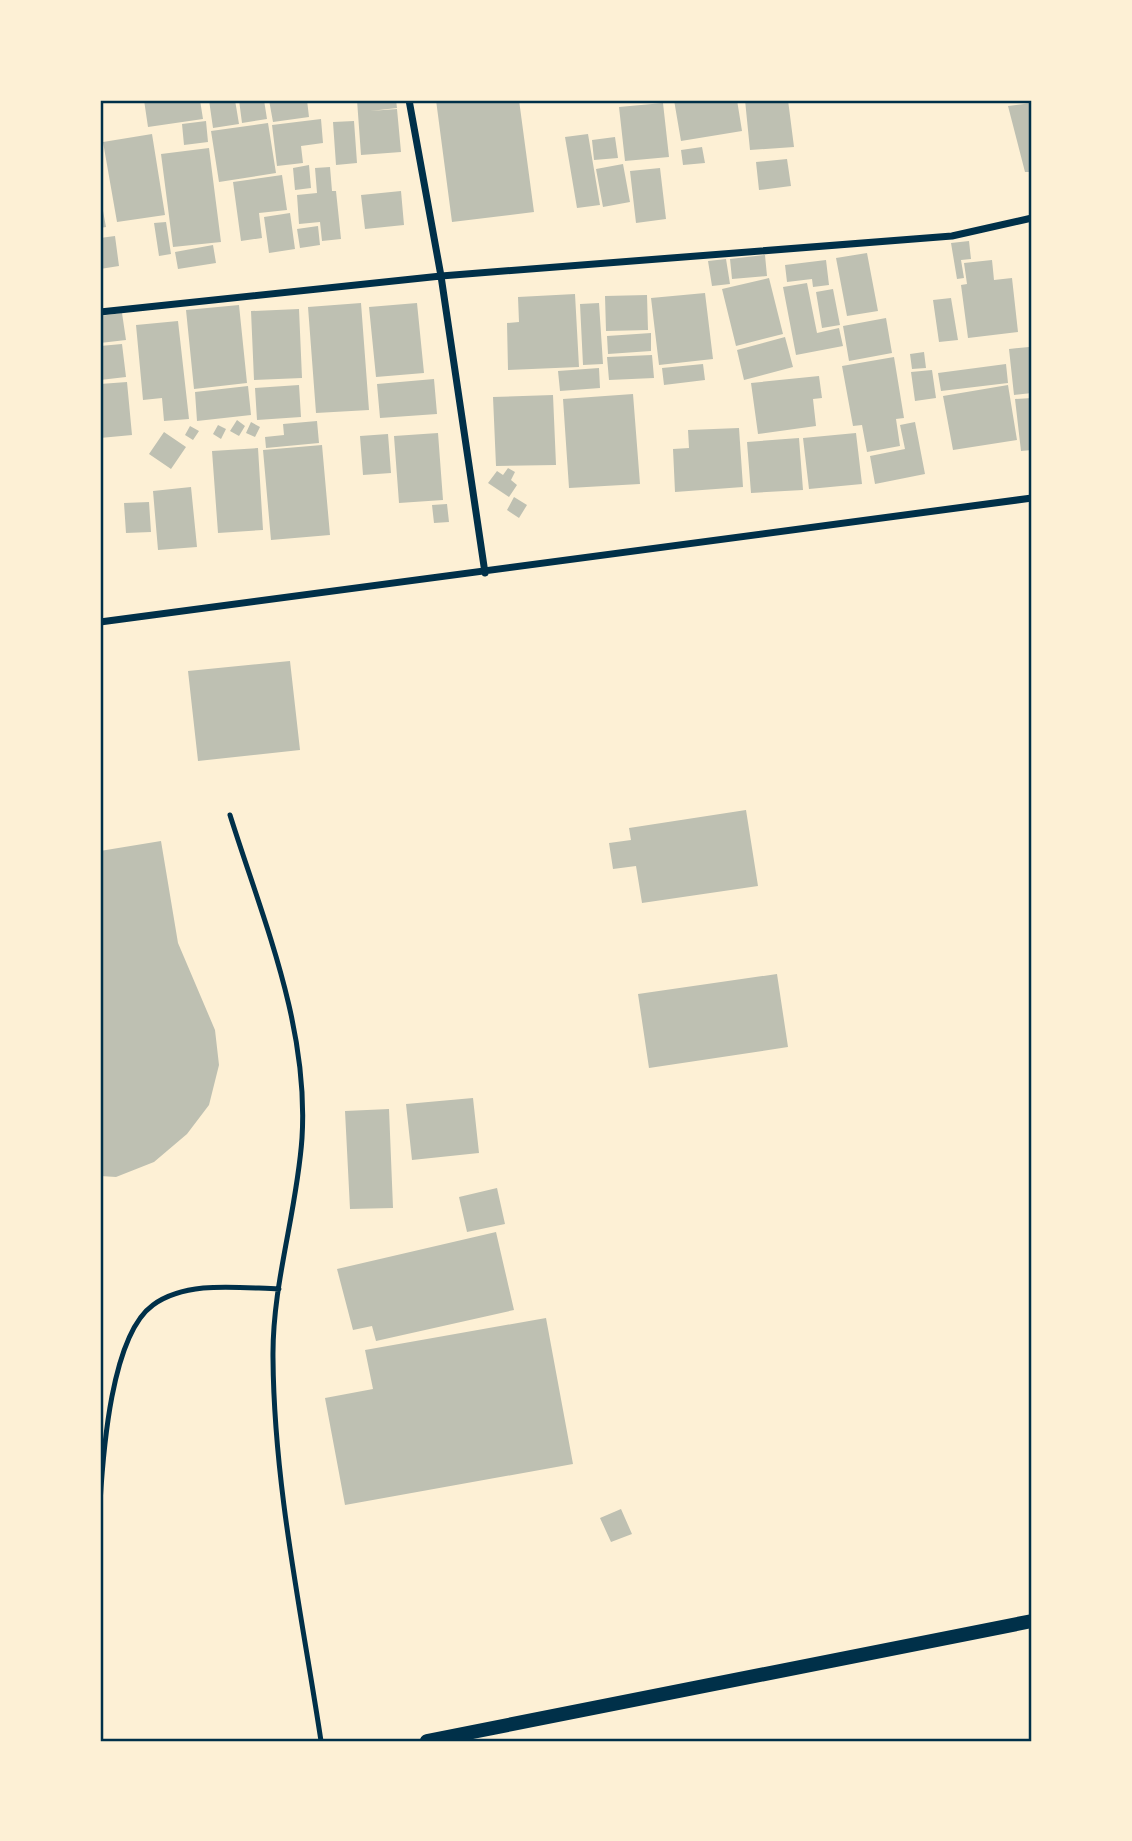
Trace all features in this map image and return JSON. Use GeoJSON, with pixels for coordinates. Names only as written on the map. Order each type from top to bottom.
{"type":"FeatureCollection","features":[{"type":"Feature","properties":{"kind":"main road"},"geometry":{"type":"LineString","coordinates":[[427,1741],[1032,1621]]}},
{"type":"Feature","properties":{"kind":"street"},"geometry":{"type":"LineString","coordinates":[[409,100],[441,276],[485,573]]}},
{"type":"Feature","properties":{"kind":"street"},"geometry":{"type":"LineString","coordinates":[[100,312],[441,276],[952,236],[1032,218]]}},
{"type":"Feature","properties":{"kind":"street"},"geometry":{"type":"LineString","coordinates":[[100,622],[485,573],[1032,498]]}},
{"type":"Feature","properties":{"kind":"lane"},"geometry":{"type":"LineString","coordinates":[[230,816],[289,1003],[302,1087],[302,1139],[279,1289],[272,1356],[280,1476],[321,1741]]}},
{"type":"Feature","properties":{"kind":"lane"},"geometry":{"type":"LineString","coordinates":[[100,1503],[103,1451],[111,1401],[134,1327],[146,1312],[152,1305],[176,1294],[218,1287],[279,1289]]}},
{"type":"Feature","properties":{"kind":"building"},"geometry":{"type":"Polygon","coordinates":[[[144,100],[200,100],[203,119],[148,127],[144,100]]]}},
{"type":"Feature","properties":{"kind":"building"},"geometry":{"type":"Polygon","coordinates":[[[209,100],[235,100],[239,124],[213,128],[209,100]]]}},
{"type":"Feature","properties":{"kind":"building"},"geometry":{"type":"Polygon","coordinates":[[[239,100],[264,100],[267,119],[242,123],[239,100]]]}},
{"type":"Feature","properties":{"kind":"building"},"geometry":{"type":"Polygon","coordinates":[[[269,100],[307,100],[309,117],[273,122],[269,100]]]}},
{"type":"Feature","properties":{"kind":"building"},"geometry":{"type":"Polygon","coordinates":[[[357,100],[396,100],[397,108],[370,111],[397,109],[401,152],[361,155],[357,100]]]}},
{"type":"Feature","properties":{"kind":"building"},"geometry":{"type":"Polygon","coordinates":[[[436,100],[519,100],[534,212],[452,222],[436,100]]]}},
{"type":"Feature","properties":{"kind":"building"},"geometry":{"type":"Polygon","coordinates":[[[674,100],[737,100],[742,131],[681,141],[674,100]]]}},
{"type":"Feature","properties":{"kind":"building"},"geometry":{"type":"Polygon","coordinates":[[[745,100],[788,100],[794,147],[750,150],[745,100]]]}},
{"type":"Feature","properties":{"kind":"building"},"geometry":{"type":"Polygon","coordinates":[[[663,103],[669,157],[625,161],[619,107],[663,103]]]}},
{"type":"Feature","properties":{"kind":"building"},"geometry":{"type":"Polygon","coordinates":[[[1032,103],[1032,172],[1025,172],[1008,106],[1032,103]]]}},
{"type":"Feature","properties":{"kind":"building"},"geometry":{"type":"Polygon","coordinates":[[[321,119],[323,143],[301,146],[303,163],[277,166],[272,125],[321,119]]]}},
{"type":"Feature","properties":{"kind":"building"},"geometry":{"type":"Polygon","coordinates":[[[206,121],[208,142],[184,145],[182,124],[206,121]]]}},
{"type":"Feature","properties":{"kind":"building"},"geometry":{"type":"Polygon","coordinates":[[[354,121],[357,163],[336,165],[333,122],[354,121]]]}},
{"type":"Feature","properties":{"kind":"building"},"geometry":{"type":"Polygon","coordinates":[[[268,123],[276,173],[219,182],[211,131],[268,123]]]}},
{"type":"Feature","properties":{"kind":"building"},"geometry":{"type":"Polygon","coordinates":[[[152,134],[165,215],[117,222],[103,142],[152,134]]]}},
{"type":"Feature","properties":{"kind":"building"},"geometry":{"type":"Polygon","coordinates":[[[588,134],[600,205],[577,208],[565,137],[588,134]]]}},
{"type":"Feature","properties":{"kind":"building"},"geometry":{"type":"Polygon","coordinates":[[[615,137],[618,158],[594,160],[592,140],[615,137]]]}},
{"type":"Feature","properties":{"kind":"building"},"geometry":{"type":"Polygon","coordinates":[[[702,147],[705,163],[683,165],[681,150],[702,147]]]}},
{"type":"Feature","properties":{"kind":"building"},"geometry":{"type":"Polygon","coordinates":[[[209,148],[221,242],[173,247],[161,154],[209,148]]]}},
{"type":"Feature","properties":{"kind":"building"},"geometry":{"type":"Polygon","coordinates":[[[787,159],[791,186],[759,190],[756,162],[787,159]]]}},
{"type":"Feature","properties":{"kind":"building"},"geometry":{"type":"Polygon","coordinates":[[[623,164],[630,202],[603,207],[596,169],[623,164]]]}},
{"type":"Feature","properties":{"kind":"building"},"geometry":{"type":"Polygon","coordinates":[[[309,165],[311,188],[295,190],[293,168],[309,165]]]}},
{"type":"Feature","properties":{"kind":"building"},"geometry":{"type":"Polygon","coordinates":[[[330,167],[332,191],[336,191],[341,239],[322,241],[320,222],[299,224],[297,195],[317,193],[315,168],[330,167]]]}},
{"type":"Feature","properties":{"kind":"building"},"geometry":{"type":"Polygon","coordinates":[[[660,168],[666,219],[636,223],[630,171],[660,168]]]}},
{"type":"Feature","properties":{"kind":"building"},"geometry":{"type":"Polygon","coordinates":[[[282,175],[287,210],[259,213],[262,238],[241,241],[233,182],[282,175]]]}},
{"type":"Feature","properties":{"kind":"building"},"geometry":{"type":"Polygon","coordinates":[[[401,191],[404,225],[365,229],[361,195],[401,191]]]}},
{"type":"Feature","properties":{"kind":"building"},"geometry":{"type":"Polygon","coordinates":[[[100,201],[106,227],[100,228],[100,201]]]}},
{"type":"Feature","properties":{"kind":"building"},"geometry":{"type":"Polygon","coordinates":[[[290,213],[295,249],[269,253],[264,217],[290,213]]]}},
{"type":"Feature","properties":{"kind":"building"},"geometry":{"type":"Polygon","coordinates":[[[166,222],[171,254],[159,256],[154,223],[166,222]]]}},
{"type":"Feature","properties":{"kind":"building"},"geometry":{"type":"Polygon","coordinates":[[[318,226],[320,245],[300,248],[297,229],[318,226]]]}},
{"type":"Feature","properties":{"kind":"building"},"geometry":{"type":"Polygon","coordinates":[[[115,236],[119,266],[100,269],[100,238],[115,236]]]}},
{"type":"Feature","properties":{"kind":"building"},"geometry":{"type":"Polygon","coordinates":[[[969,241],[971,259],[961,260],[964,278],[957,279],[951,243],[969,241]]]}},
{"type":"Feature","properties":{"kind":"building"},"geometry":{"type":"Polygon","coordinates":[[[213,245],[216,263],[178,269],[175,252],[213,245]]]}},
{"type":"Feature","properties":{"kind":"building"},"geometry":{"type":"Polygon","coordinates":[[[867,253],[878,311],[847,316],[836,258],[867,253]]]}},
{"type":"Feature","properties":{"kind":"building"},"geometry":{"type":"Polygon","coordinates":[[[765,255],[767,276],[732,279],[730,259],[765,255]]]}},
{"type":"Feature","properties":{"kind":"building"},"geometry":{"type":"Polygon","coordinates":[[[726,259],[730,284],[712,286],[708,261],[726,259]]]}},
{"type":"Feature","properties":{"kind":"building"},"geometry":{"type":"Polygon","coordinates":[[[826,260],[829,285],[813,287],[812,279],[787,282],[785,265],[826,260]]]}},
{"type":"Feature","properties":{"kind":"building"},"geometry":{"type":"Polygon","coordinates":[[[992,260],[994,280],[1012,278],[1018,332],[968,338],[961,285],[967,284],[964,263],[992,260]]]}},
{"type":"Feature","properties":{"kind":"building"},"geometry":{"type":"Polygon","coordinates":[[[769,278],[783,334],[736,346],[722,289],[769,278]]]}},
{"type":"Feature","properties":{"kind":"building"},"geometry":{"type":"Polygon","coordinates":[[[807,283],[817,333],[839,328],[843,346],[796,355],[783,287],[807,283]]]}},
{"type":"Feature","properties":{"kind":"building"},"geometry":{"type":"Polygon","coordinates":[[[833,289],[840,325],[822,328],[816,292],[833,289]]]}},
{"type":"Feature","properties":{"kind":"building"},"geometry":{"type":"Polygon","coordinates":[[[705,293],[713,359],[659,365],[651,298],[705,293]]]}},
{"type":"Feature","properties":{"kind":"building"},"geometry":{"type":"Polygon","coordinates":[[[575,294],[579,367],[508,370],[507,323],[519,322],[518,297],[575,294]]]}},
{"type":"Feature","properties":{"kind":"building"},"geometry":{"type":"Polygon","coordinates":[[[647,295],[648,330],[606,331],[605,296],[647,295]]]}},
{"type":"Feature","properties":{"kind":"building"},"geometry":{"type":"Polygon","coordinates":[[[951,298],[958,340],[939,342],[933,300],[951,298]]]}},
{"type":"Feature","properties":{"kind":"building"},"geometry":{"type":"Polygon","coordinates":[[[361,303],[369,410],[316,413],[308,307],[361,303]]]}},
{"type":"Feature","properties":{"kind":"building"},"geometry":{"type":"Polygon","coordinates":[[[417,303],[424,373],[376,377],[369,307],[417,303]]]}},
{"type":"Feature","properties":{"kind":"building"},"geometry":{"type":"Polygon","coordinates":[[[599,303],[603,364],[583,365],[580,304],[599,303]]]}},
{"type":"Feature","properties":{"kind":"building"},"geometry":{"type":"Polygon","coordinates":[[[239,305],[247,383],[194,389],[186,310],[239,305]]]}},
{"type":"Feature","properties":{"kind":"building"},"geometry":{"type":"Polygon","coordinates":[[[299,309],[302,378],[254,380],[251,311],[299,309]]]}},
{"type":"Feature","properties":{"kind":"building"},"geometry":{"type":"Polygon","coordinates":[[[122,313],[126,340],[100,343],[100,316],[122,313]]]}},
{"type":"Feature","properties":{"kind":"building"},"geometry":{"type":"Polygon","coordinates":[[[886,318],[892,353],[849,361],[843,326],[886,318]]]}},
{"type":"Feature","properties":{"kind":"building"},"geometry":{"type":"Polygon","coordinates":[[[178,321],[189,419],[164,421],[162,398],[143,400],[136,325],[178,321]]]}},
{"type":"Feature","properties":{"kind":"building"},"geometry":{"type":"Polygon","coordinates":[[[651,333],[651,351],[608,354],[607,336],[651,333]]]}},
{"type":"Feature","properties":{"kind":"building"},"geometry":{"type":"Polygon","coordinates":[[[785,337],[793,367],[744,380],[737,350],[785,337]]]}},
{"type":"Feature","properties":{"kind":"building"},"geometry":{"type":"Polygon","coordinates":[[[122,344],[126,377],[100,380],[100,346],[122,344]]]}},
{"type":"Feature","properties":{"kind":"building"},"geometry":{"type":"Polygon","coordinates":[[[1029,347],[1032,393],[1014,395],[1009,349],[1029,347]]]}},
{"type":"Feature","properties":{"kind":"building"},"geometry":{"type":"Polygon","coordinates":[[[924,352],[926,368],[912,369],[910,354],[924,352]]]}},
{"type":"Feature","properties":{"kind":"building"},"geometry":{"type":"Polygon","coordinates":[[[652,355],[654,378],[609,380],[607,357],[652,355]]]}},
{"type":"Feature","properties":{"kind":"building"},"geometry":{"type":"Polygon","coordinates":[[[894,357],[904,418],[896,419],[900,446],[867,452],[862,425],[853,426],[842,366],[894,357]]]}},
{"type":"Feature","properties":{"kind":"building"},"geometry":{"type":"Polygon","coordinates":[[[703,364],[705,380],[664,385],[662,368],[703,364]]]}},
{"type":"Feature","properties":{"kind":"building"},"geometry":{"type":"Polygon","coordinates":[[[1006,364],[1008,383],[941,391],[938,373],[1006,364]]]}},
{"type":"Feature","properties":{"kind":"building"},"geometry":{"type":"Polygon","coordinates":[[[599,368],[600,388],[560,391],[558,371],[599,368]]]}},
{"type":"Feature","properties":{"kind":"building"},"geometry":{"type":"Polygon","coordinates":[[[932,370],[936,398],[915,401],[911,372],[932,370]]]}},
{"type":"Feature","properties":{"kind":"building"},"geometry":{"type":"Polygon","coordinates":[[[819,376],[822,398],[813,399],[816,426],[758,434],[751,383],[819,376]]]}},
{"type":"Feature","properties":{"kind":"building"},"geometry":{"type":"Polygon","coordinates":[[[434,379],[437,414],[380,418],[377,384],[434,379]]]}},
{"type":"Feature","properties":{"kind":"building"},"geometry":{"type":"Polygon","coordinates":[[[127,382],[132,435],[100,438],[100,384],[127,382]]]}},
{"type":"Feature","properties":{"kind":"building"},"geometry":{"type":"Polygon","coordinates":[[[299,385],[301,417],[257,420],[255,388],[299,385]]]}},
{"type":"Feature","properties":{"kind":"building"},"geometry":{"type":"Polygon","coordinates":[[[1008,385],[1017,440],[953,450],[943,396],[1008,385]]]}},
{"type":"Feature","properties":{"kind":"building"},"geometry":{"type":"Polygon","coordinates":[[[248,386],[251,415],[197,421],[195,392],[248,386]]]}},
{"type":"Feature","properties":{"kind":"building"},"geometry":{"type":"Polygon","coordinates":[[[633,394],[640,484],[569,488],[563,399],[633,394]]]}},
{"type":"Feature","properties":{"kind":"building"},"geometry":{"type":"Polygon","coordinates":[[[553,395],[556,465],[496,466],[493,397],[553,395]]]}},
{"type":"Feature","properties":{"kind":"building"},"geometry":{"type":"Polygon","coordinates":[[[1032,398],[1032,450],[1021,451],[1015,399],[1032,398]]]}},
{"type":"Feature","properties":{"kind":"building"},"geometry":{"type":"Polygon","coordinates":[[[237,420],[245,426],[239,436],[230,431],[237,420]]]}},
{"type":"Feature","properties":{"kind":"building"},"geometry":{"type":"Polygon","coordinates":[[[317,421],[319,443],[266,448],[265,437],[284,435],[283,424],[317,421]]]}},
{"type":"Feature","properties":{"kind":"building"},"geometry":{"type":"Polygon","coordinates":[[[251,422],[260,427],[255,437],[246,433],[251,422]]]}},
{"type":"Feature","properties":{"kind":"building"},"geometry":{"type":"Polygon","coordinates":[[[915,422],[925,474],[875,484],[870,456],[905,449],[900,425],[915,422]]]}},
{"type":"Feature","properties":{"kind":"building"},"geometry":{"type":"Polygon","coordinates":[[[218,425],[226,429],[221,439],[213,434],[218,425]]]}},
{"type":"Feature","properties":{"kind":"building"},"geometry":{"type":"Polygon","coordinates":[[[190,426],[199,431],[193,440],[185,435],[190,426]]]}},
{"type":"Feature","properties":{"kind":"building"},"geometry":{"type":"Polygon","coordinates":[[[739,428],[743,487],[675,492],[673,449],[689,448],[688,430],[739,428]]]}},
{"type":"Feature","properties":{"kind":"building"},"geometry":{"type":"Polygon","coordinates":[[[164,432],[186,447],[171,469],[149,454],[164,432]]]}},
{"type":"Feature","properties":{"kind":"building"},"geometry":{"type":"Polygon","coordinates":[[[438,433],[443,500],[399,503],[394,436],[438,433]]]}},
{"type":"Feature","properties":{"kind":"building"},"geometry":{"type":"Polygon","coordinates":[[[856,433],[862,484],[809,489],[803,438],[856,433]]]}},
{"type":"Feature","properties":{"kind":"building"},"geometry":{"type":"Polygon","coordinates":[[[388,434],[391,473],[363,475],[360,436],[388,434]]]}},
{"type":"Feature","properties":{"kind":"building"},"geometry":{"type":"Polygon","coordinates":[[[799,438],[803,490],[751,493],[747,442],[799,438]]]}},
{"type":"Feature","properties":{"kind":"building"},"geometry":{"type":"Polygon","coordinates":[[[322,445],[330,535],[271,540],[263,450],[322,445]]]}},
{"type":"Feature","properties":{"kind":"building"},"geometry":{"type":"Polygon","coordinates":[[[258,448],[263,530],[218,533],[212,451],[258,448]]]}},
{"type":"Feature","properties":{"kind":"building"},"geometry":{"type":"Polygon","coordinates":[[[508,468],[515,472],[511,480],[517,485],[509,497],[488,483],[497,471],[503,475],[508,468]]]}},
{"type":"Feature","properties":{"kind":"building"},"geometry":{"type":"Polygon","coordinates":[[[191,487],[197,547],[158,550],[153,491],[191,487]]]}},
{"type":"Feature","properties":{"kind":"building"},"geometry":{"type":"Polygon","coordinates":[[[514,497],[527,505],[519,518],[507,510],[514,497]]]}},
{"type":"Feature","properties":{"kind":"building"},"geometry":{"type":"Polygon","coordinates":[[[149,502],[151,532],[126,533],[124,503],[149,502]]]}},
{"type":"Feature","properties":{"kind":"building"},"geometry":{"type":"Polygon","coordinates":[[[447,504],[449,522],[434,523],[432,505],[447,504]]]}},
{"type":"Feature","properties":{"kind":"building"},"geometry":{"type":"Polygon","coordinates":[[[290,661],[300,750],[198,761],[188,671],[290,661]]]}},
{"type":"Feature","properties":{"kind":"building"},"geometry":{"type":"Polygon","coordinates":[[[746,810],[758,886],[642,903],[636,866],[613,869],[609,843],[631,840],[629,828],[746,810]]]}},
{"type":"Feature","properties":{"kind":"building"},"geometry":{"type":"Polygon","coordinates":[[[161,841],[178,943],[215,1030],[219,1065],[209,1105],[187,1134],[154,1162],[116,1177],[100,1176],[100,851],[161,841]]]}},
{"type":"Feature","properties":{"kind":"building"},"geometry":{"type":"Polygon","coordinates":[[[777,974],[788,1047],[649,1068],[638,994],[777,974]]]}},
{"type":"Feature","properties":{"kind":"building"},"geometry":{"type":"Polygon","coordinates":[[[473,1098],[479,1153],[412,1160],[406,1104],[473,1098]]]}},
{"type":"Feature","properties":{"kind":"building"},"geometry":{"type":"Polygon","coordinates":[[[389,1109],[393,1208],[350,1209],[345,1111],[389,1109]]]}},
{"type":"Feature","properties":{"kind":"building"},"geometry":{"type":"Polygon","coordinates":[[[497,1188],[505,1224],[467,1232],[459,1197],[497,1188]]]}},
{"type":"Feature","properties":{"kind":"building"},"geometry":{"type":"Polygon","coordinates":[[[496,1232],[514,1310],[376,1341],[372,1326],[353,1330],[337,1269],[496,1232]]]}},
{"type":"Feature","properties":{"kind":"building"},"geometry":{"type":"Polygon","coordinates":[[[546,1318],[573,1464],[345,1505],[325,1398],[373,1389],[365,1350],[546,1318]]]}},
{"type":"Feature","properties":{"kind":"building"},"geometry":{"type":"Polygon","coordinates":[[[621,1509],[632,1534],[611,1542],[600,1518],[621,1509]]]}}]}
